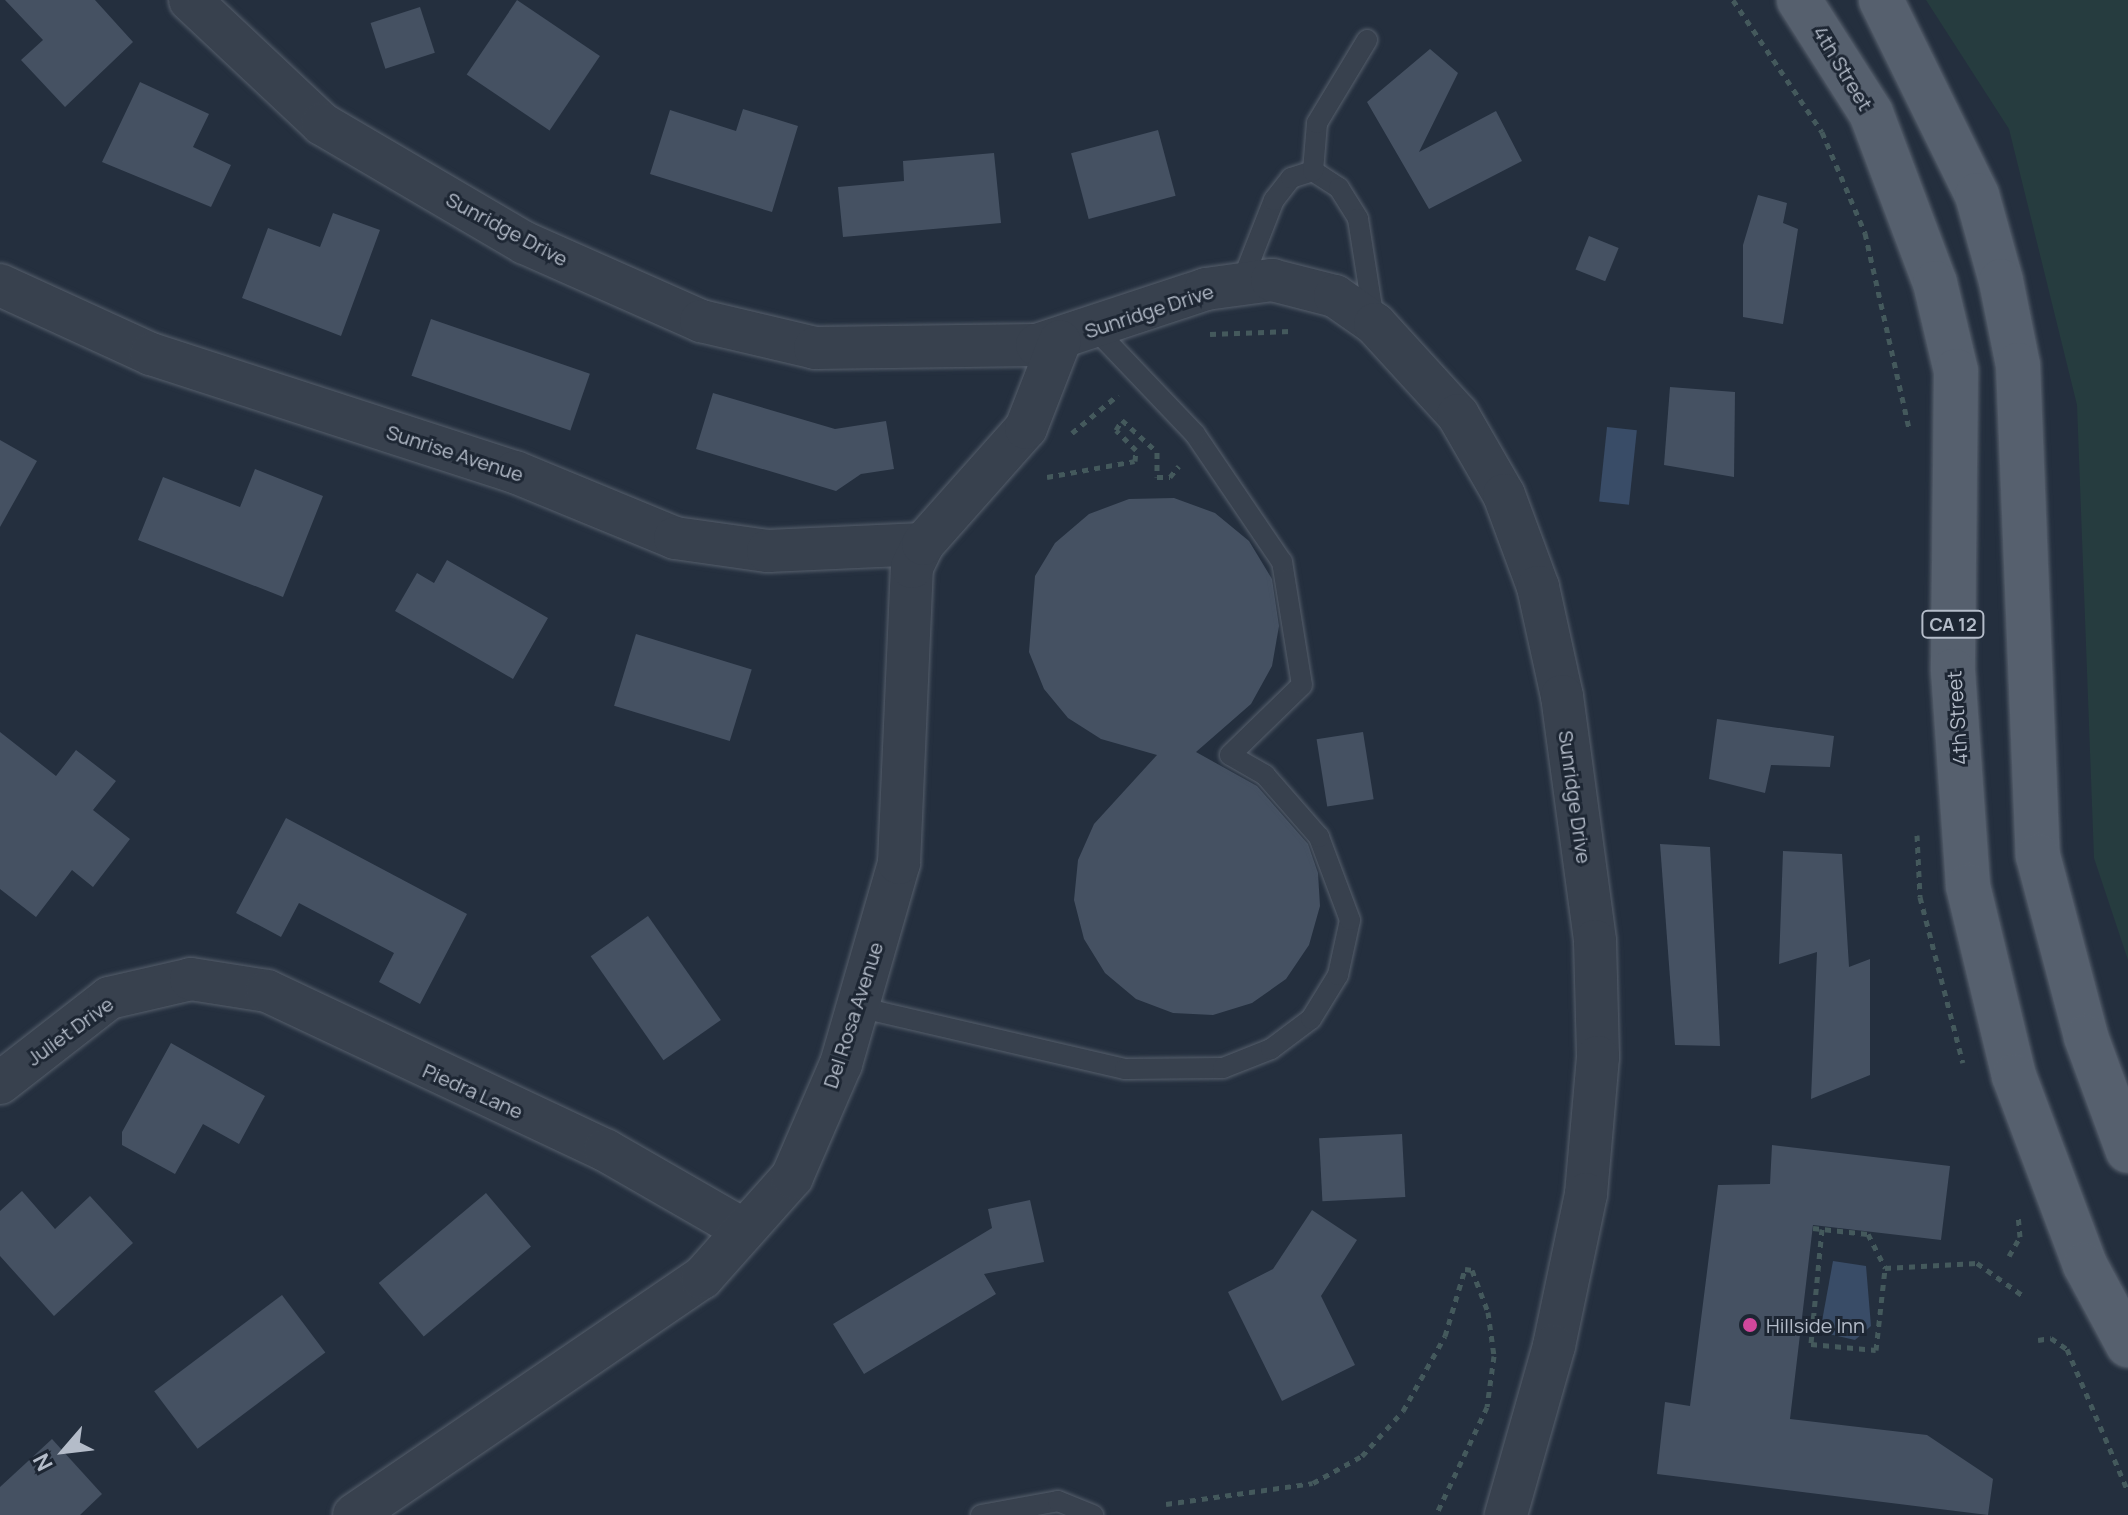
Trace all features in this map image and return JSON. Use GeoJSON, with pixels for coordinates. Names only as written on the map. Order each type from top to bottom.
{"type":"FeatureCollection","features":[{"type":"Feature","properties":{"kind":"main road","name":"4th Street"},"geometry":{"type":"LineString","coordinates":[[1799,0],[1871,113],[1939,298],[1956,371],[1953,671],[1968,886],[2014,1076],[2085,1265],[2128,1345]]}},
{"type":"Feature","properties":{"kind":"main road"},"geometry":{"type":"LineString","coordinates":[[1881,0],[1977,195],[2004,295],[2018,365],[2038,856],[2086,1037],[2128,1151]]}},
{"type":"Feature","properties":{"kind":"street","name":"Sunridge Drive"},"geometry":{"type":"LineString","coordinates":[[190,0],[322,124],[525,243],[701,321],[815,348],[1078,335],[1241,284],[1272,280],[1335,296],[1375,324],[1458,415],[1504,495],[1538,587],[1562,696],[1595,941],[1598,1057],[1586,1194],[1554,1346],[1506,1515]]}},
{"type":"Feature","properties":{"kind":"street","name":"Sunrise Avenue"},"geometry":{"type":"LineString","coordinates":[[0,285],[151,354],[515,472],[675,538],[768,551],[923,544]]}},
{"type":"Feature","properties":{"kind":"street","name":"Del Rosa Avenue"},"geometry":{"type":"LineString","coordinates":[[354,1515],[702,1278],[792,1177],[858,1007],[899,863],[912,567],[923,544],[1026,428],[1078,335]]}},
{"type":"Feature","properties":{"kind":"street","name":"Juliet Drive"},"geometry":{"type":"LineString","coordinates":[[0,1083],[109,998],[191,979]]}},
{"type":"Feature","properties":{"kind":"street","name":"Piedra Lane"},"geometry":{"type":"LineString","coordinates":[[191,979],[267,991],[605,1150],[744,1230]]}},
{"type":"Feature","properties":{"kind":"lane"},"geometry":{"type":"LineString","coordinates":[[1313,171],[1317,123],[1367,40]]}},
{"type":"Feature","properties":{"kind":"lane"},"geometry":{"type":"LineString","coordinates":[[1241,284],[1274,200],[1291,178],[1313,171]]}},
{"type":"Feature","properties":{"kind":"lane"},"geometry":{"type":"LineString","coordinates":[[1313,171],[1339,188],[1358,219],[1375,324]]}},
{"type":"Feature","properties":{"kind":"lane"},"geometry":{"type":"LineString","coordinates":[[858,1007],[1125,1069],[1223,1068],[1271,1049],[1311,1019],[1338,975],[1350,920],[1319,837],[1265,775],[1230,755],[1302,685],[1282,562],[1195,434],[1078,335]]}},
{"type":"Feature","properties":{"kind":"lane"},"geometry":{"type":"LineString","coordinates":[[981,1515],[1058,1501],[1093,1515]]}},
{"type":"Feature","properties":{"kind":"path"},"geometry":{"type":"LineString","coordinates":[[1733,0],[1822,132],[1865,233],[1890,325],[1909,447]]}},
{"type":"Feature","properties":{"kind":"path"},"geometry":{"type":"LineString","coordinates":[[1204,334],[1299,330]]}},
{"type":"Feature","properties":{"kind":"path"},"geometry":{"type":"LineString","coordinates":[[1072,433],[1102,402],[1120,394],[1129,399]]}},
{"type":"Feature","properties":{"kind":"path"},"geometry":{"type":"LineString","coordinates":[[1047,477],[1135,461],[1136,450],[1116,430],[1122,420],[1157,452],[1157,477],[1170,477],[1181,452]]}},
{"type":"Feature","properties":{"kind":"path"},"geometry":{"type":"LineString","coordinates":[[1917,826],[1920,897],[1966,1071]]}},
{"type":"Feature","properties":{"kind":"path"},"geometry":{"type":"LineString","coordinates":[[2009,1256],[2020,1237],[2012,1199]]}},
{"type":"Feature","properties":{"kind":"path"},"geometry":{"type":"LineString","coordinates":[[1813,1228],[1868,1234],[1885,1268],[1876,1350],[1811,1344],[1822,1229]]}},
{"type":"Feature","properties":{"kind":"path"},"geometry":{"type":"LineString","coordinates":[[1885,1268],[1977,1263],[2022,1295]]}},
{"type":"Feature","properties":{"kind":"path"},"geometry":{"type":"LineString","coordinates":[[1166,1504],[1313,1483],[1362,1456],[1403,1411],[1445,1336],[1465,1269],[1472,1270],[1488,1312],[1494,1356],[1487,1407],[1436,1515]]}},
{"type":"Feature","properties":{"kind":"path"},"geometry":{"type":"LineString","coordinates":[[2038,1340],[2051,1338],[2067,1349],[2128,1491]]}},
{"type":"Feature","properties":{"kind":"green space"},"geometry":{"type":"Polygon","coordinates":[[[1926,0],[2128,0],[2128,960],[2094,858],[2077,405],[2009,129],[1926,0]]]}},
{"type":"Feature","properties":{"kind":"water"},"geometry":{"type":"Polygon","coordinates":[[[1607,427],[1637,430],[1629,505],[1599,502],[1607,427]]]}},
{"type":"Feature","properties":{"kind":"water"},"geometry":{"type":"Polygon","coordinates":[[[1833,1261],[1866,1266],[1871,1326],[1855,1340],[1820,1332],[1833,1261]]]}},
{"type":"Feature","properties":{"kind":"building"},"geometry":{"type":"Polygon","coordinates":[[[5,0],[95,0],[133,42],[65,107],[21,60],[43,40],[5,0]]]}},
{"type":"Feature","properties":{"kind":"building"},"geometry":{"type":"Polygon","coordinates":[[[517,0],[600,56],[550,131],[467,75],[517,0]]]}},
{"type":"Feature","properties":{"kind":"building"},"geometry":{"type":"Polygon","coordinates":[[[420,7],[435,53],[385,69],[371,23],[420,7]]]}},
{"type":"Feature","properties":{"kind":"building"},"geometry":{"type":"Polygon","coordinates":[[[1430,49],[1458,73],[1419,152],[1496,111],[1522,161],[1429,209],[1367,102],[1430,49]]]}},
{"type":"Feature","properties":{"kind":"building"},"geometry":{"type":"Polygon","coordinates":[[[140,82],[209,114],[193,147],[231,165],[211,207],[102,162],[140,82]]]}},
{"type":"Feature","properties":{"kind":"building"},"geometry":{"type":"Polygon","coordinates":[[[743,109],[798,126],[772,212],[650,174],[670,110],[736,131],[743,109]]]}},
{"type":"Feature","properties":{"kind":"building"},"geometry":{"type":"Polygon","coordinates":[[[1158,130],[1176,196],[1089,219],[1071,153],[1158,130]]]}},
{"type":"Feature","properties":{"kind":"building"},"geometry":{"type":"Polygon","coordinates":[[[994,153],[1001,223],[843,237],[838,187],[904,181],[903,161],[994,153]]]}},
{"type":"Feature","properties":{"kind":"building"},"geometry":{"type":"Polygon","coordinates":[[[1758,195],[1787,203],[1783,223],[1798,229],[1783,324],[1743,317],[1743,245],[1758,195]]]}},
{"type":"Feature","properties":{"kind":"building"},"geometry":{"type":"Polygon","coordinates":[[[333,213],[380,230],[341,336],[242,298],[268,228],[320,247],[333,213]]]}},
{"type":"Feature","properties":{"kind":"building"},"geometry":{"type":"Polygon","coordinates":[[[1589,236],[1619,248],[1605,281],[1576,269],[1589,236]]]}},
{"type":"Feature","properties":{"kind":"building"},"geometry":{"type":"Polygon","coordinates":[[[431,319],[590,374],[570,430],[411,376],[431,319]]]}},
{"type":"Feature","properties":{"kind":"building"},"geometry":{"type":"Polygon","coordinates":[[[1670,387],[1735,392],[1734,477],[1664,465],[1670,387]]]}},
{"type":"Feature","properties":{"kind":"building"},"geometry":{"type":"Polygon","coordinates":[[[713,393],[835,429],[886,421],[894,469],[861,474],[836,491],[696,449],[713,393]]]}},
{"type":"Feature","properties":{"kind":"building"},"geometry":{"type":"Polygon","coordinates":[[[0,440],[37,461],[0,527],[0,440]]]}},
{"type":"Feature","properties":{"kind":"building"},"geometry":{"type":"Polygon","coordinates":[[[255,469],[323,496],[283,597],[138,540],[163,477],[240,507],[255,469]]]}},
{"type":"Feature","properties":{"kind":"building"},"geometry":{"type":"Polygon","coordinates":[[[1174,498],[1215,513],[1249,541],[1272,579],[1279,626],[1272,666],[1251,704],[1196,752],[1257,786],[1308,844],[1318,873],[1320,906],[1309,945],[1286,979],[1252,1003],[1213,1015],[1173,1013],[1136,999],[1105,973],[1084,939],[1074,900],[1078,860],[1094,824],[1157,755],[1101,739],[1068,718],[1044,689],[1029,652],[1035,576],[1055,543],[1089,514],[1129,499],[1174,498]]]}},
{"type":"Feature","properties":{"kind":"building"},"geometry":{"type":"Polygon","coordinates":[[[447,560],[548,618],[513,679],[395,611],[417,573],[434,583],[447,560]]]}},
{"type":"Feature","properties":{"kind":"building"},"geometry":{"type":"Polygon","coordinates":[[[636,634],[752,669],[730,741],[614,706],[636,634]]]}},
{"type":"Feature","properties":{"kind":"building"},"geometry":{"type":"Polygon","coordinates":[[[1717,719],[1834,736],[1830,767],[1771,765],[1765,793],[1709,779],[1717,719]]]}},
{"type":"Feature","properties":{"kind":"building"},"geometry":{"type":"Polygon","coordinates":[[[0,732],[56,776],[76,750],[116,781],[93,810],[130,839],[93,887],[72,870],[36,917],[0,889],[0,732]]]}},
{"type":"Feature","properties":{"kind":"building"},"geometry":{"type":"Polygon","coordinates":[[[1363,732],[1374,799],[1327,807],[1317,739],[1363,732]]]}},
{"type":"Feature","properties":{"kind":"building"},"geometry":{"type":"Polygon","coordinates":[[[286,818],[467,914],[420,1004],[379,982],[394,953],[299,903],[281,937],[236,913],[286,818]]]}},
{"type":"Feature","properties":{"kind":"building"},"geometry":{"type":"Polygon","coordinates":[[[1660,844],[1710,847],[1720,1046],[1675,1045],[1660,844]]]}},
{"type":"Feature","properties":{"kind":"building"},"geometry":{"type":"Polygon","coordinates":[[[1783,851],[1842,854],[1849,967],[1870,959],[1870,1075],[1811,1099],[1817,952],[1779,964],[1783,851]]]}},
{"type":"Feature","properties":{"kind":"building"},"geometry":{"type":"Polygon","coordinates":[[[648,916],[721,1020],[664,1060],[591,956],[648,916]]]}},
{"type":"Feature","properties":{"kind":"building"},"geometry":{"type":"Polygon","coordinates":[[[171,1043],[265,1096],[239,1144],[203,1124],[175,1174],[122,1145],[122,1132],[171,1043]]]}},
{"type":"Feature","properties":{"kind":"building"},"geometry":{"type":"Polygon","coordinates":[[[1402,1134],[1405,1197],[1322,1201],[1319,1138],[1402,1134]]]}},
{"type":"Feature","properties":{"kind":"building","name":"Hillside Inn"},"geometry":{"type":"Polygon","coordinates":[[[1772,1145],[1950,1166],[1941,1240],[1813,1225],[1790,1419],[1927,1435],[1993,1479],[1988,1515],[1657,1474],[1665,1402],[1690,1406],[1718,1185],[1770,1184],[1772,1145]]]}},
{"type":"Feature","properties":{"kind":"building"},"geometry":{"type":"Polygon","coordinates":[[[22,1191],[55,1229],[90,1196],[133,1243],[54,1316],[0,1256],[0,1211],[22,1191]]]}},
{"type":"Feature","properties":{"kind":"building"},"geometry":{"type":"Polygon","coordinates":[[[486,1193],[531,1247],[424,1337],[379,1283],[486,1193]]]}},
{"type":"Feature","properties":{"kind":"building"},"geometry":{"type":"Polygon","coordinates":[[[1030,1200],[1044,1262],[984,1274],[996,1294],[864,1374],[833,1324],[992,1228],[988,1209],[1030,1200]]]}},
{"type":"Feature","properties":{"kind":"building"},"geometry":{"type":"Polygon","coordinates":[[[1312,1210],[1357,1240],[1321,1296],[1355,1365],[1282,1401],[1228,1292],[1273,1269],[1312,1210]]]}},
{"type":"Feature","properties":{"kind":"building"},"geometry":{"type":"Polygon","coordinates":[[[282,1295],[325,1353],[198,1449],[154,1391],[282,1295]]]}},
{"type":"Feature","properties":{"kind":"building"},"geometry":{"type":"Polygon","coordinates":[[[52,1439],[102,1494],[80,1515],[0,1515],[0,1487],[52,1439]]]}},
{"type":"Feature","properties":{"kind":"place","name":"Hillside Inn"},"geometry":{"type":"Point","coordinates":[1750,1325]}}]}
